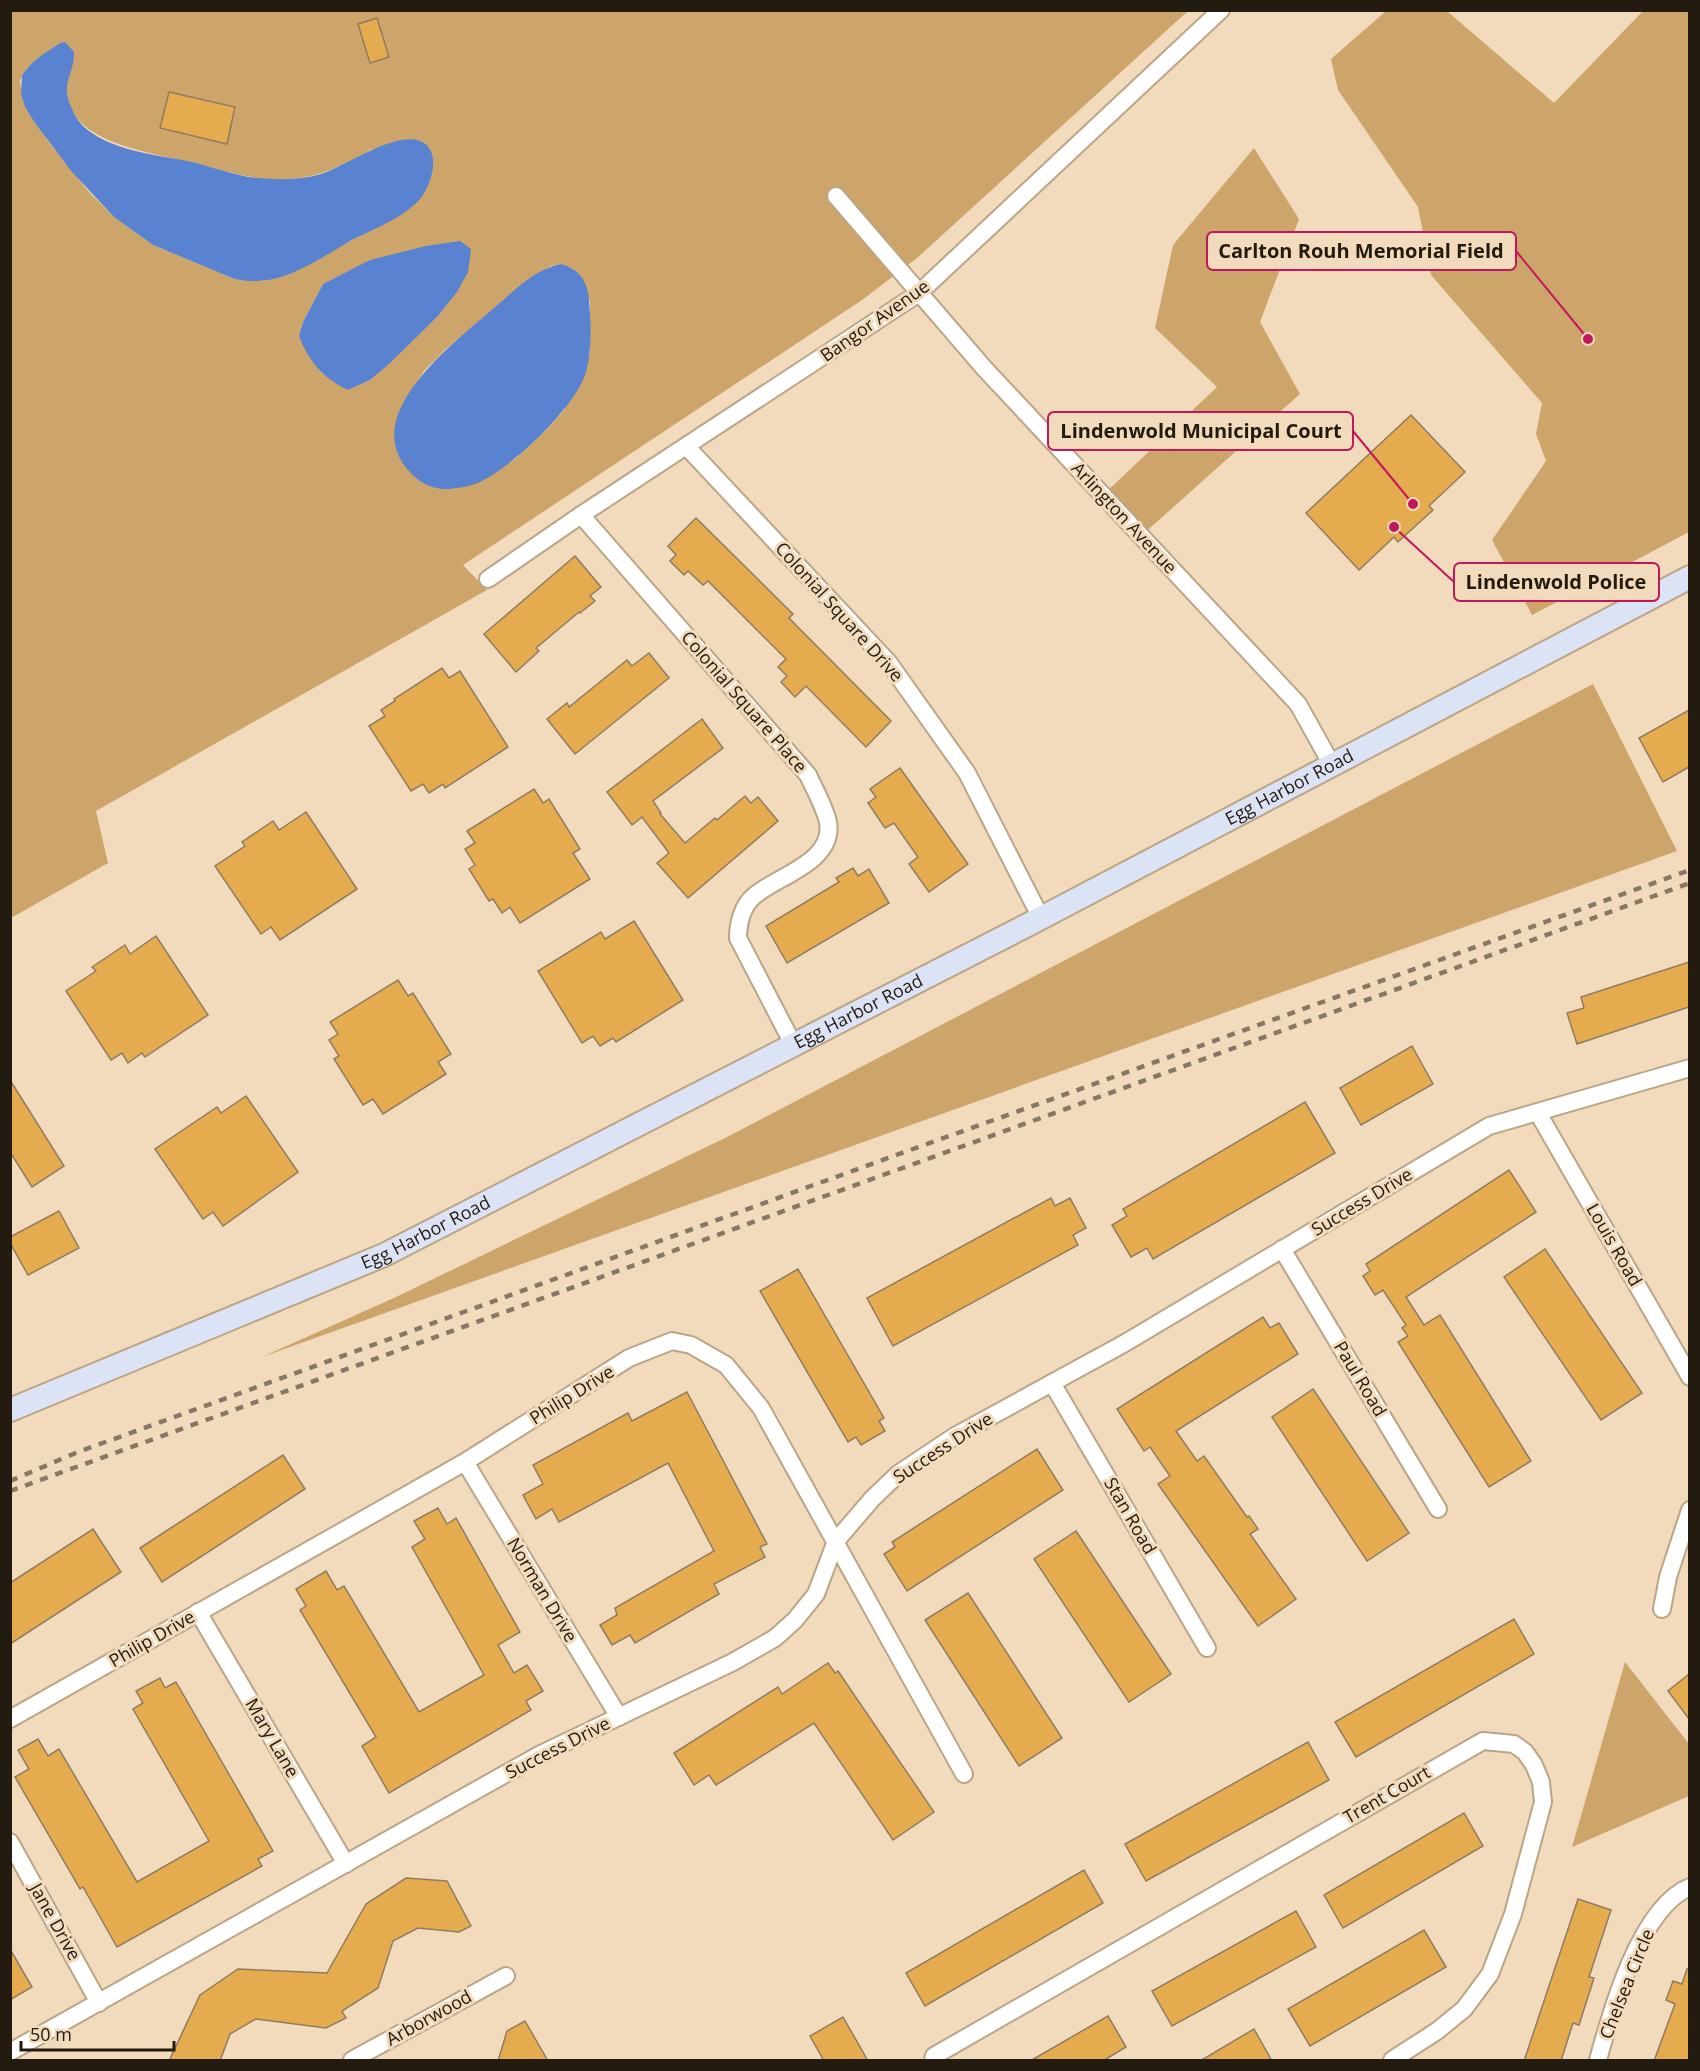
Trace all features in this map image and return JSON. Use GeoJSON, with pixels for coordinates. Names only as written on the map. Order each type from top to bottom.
{"type":"FeatureCollection","features":[{"type":"Feature","properties":{"kind":"street","name":"Bangor Avenue"},"geometry":{"type":"LineString","coordinates":[[488,579],[581,515],[787,382],[919,293],[1221,10]]}},
{"type":"Feature","properties":{"kind":"street","name":"Arlington Avenue"},"geometry":{"type":"LineString","coordinates":[[836,196],[984,368],[1298,704],[1332,765]]}},
{"type":"Feature","properties":{"kind":"street","name":"Colonial Square Drive"},"geometry":{"type":"LineString","coordinates":[[686,446],[889,663],[967,773],[1041,918]]}},
{"type":"Feature","properties":{"kind":"street","name":"Colonial Square Place"},"geometry":{"type":"LineString","coordinates":[[581,515],[808,775],[828,822],[827,839],[817,856],[752,897],[739,921],[738,938],[794,1046]]}},
{"type":"Feature","properties":{"kind":"street","name":"Egg Harbor Road"},"geometry":{"type":"LineString","coordinates":[[10,1410],[384,1255],[1041,918],[1689,577]]}},
{"type":"Feature","properties":{"kind":"street","name":"Success Drive"},"geometry":{"type":"LineString","coordinates":[[10,2052],[539,1755],[734,1662],[775,1638],[795,1620],[816,1593],[836,1541],[872,1499],[898,1474],[955,1436],[1125,1343],[1489,1126],[1689,1068]]}},
{"type":"Feature","properties":{"kind":"street","name":"Louis Road"},"geometry":{"type":"LineString","coordinates":[[1538,1113],[1689,1377]]}},
{"type":"Feature","properties":{"kind":"street","name":"Paul Road"},"geometry":{"type":"LineString","coordinates":[[1282,1249],[1438,1509]]}},
{"type":"Feature","properties":{"kind":"street","name":"Philip Drive"},"geometry":{"type":"LineString","coordinates":[[10,1719],[465,1462],[629,1359],[672,1341],[691,1345],[726,1365],[761,1408],[964,1774]]}},
{"type":"Feature","properties":{"kind":"street","name":"Stan Road"},"geometry":{"type":"LineString","coordinates":[[1052,1383],[1207,1648]]}},
{"type":"Feature","properties":{"kind":"street","name":"Norman Drive"},"geometry":{"type":"LineString","coordinates":[[465,1462],[619,1717]]}},
{"type":"Feature","properties":{"kind":"street"},"geometry":{"type":"LineString","coordinates":[[1662,1609],[1668,1576],[1689,1509]]}},
{"type":"Feature","properties":{"kind":"street","name":"Mary Lane"},"geometry":{"type":"LineString","coordinates":[[198,1612],[346,1864]]}},
{"type":"Feature","properties":{"kind":"street","name":"Trent Court"},"geometry":{"type":"LineString","coordinates":[[934,2058],[1483,1741],[1514,1744],[1526,1752],[1534,1765],[1541,1782],[1543,1802],[1513,1914],[1490,1974],[1464,2009],[1437,2031],[1392,2061]]}},
{"type":"Feature","properties":{"kind":"street","name":"Jane Drive"},"geometry":{"type":"LineString","coordinates":[[10,1842],[99,2003]]}},
{"type":"Feature","properties":{"kind":"street","name":"Chelsea Circle"},"geometry":{"type":"LineString","coordinates":[[1598,2061],[1610,2017],[1644,1933],[1664,1906],[1682,1890],[1689,1887]]}},
{"type":"Feature","properties":{"kind":"street","name":"Arborwood"},"geometry":{"type":"LineString","coordinates":[[352,2061],[506,1976]]}},
{"type":"Feature","properties":{"kind":"shaded area"},"geometry":{"type":"Polygon","coordinates":[[[11,11],[1188,11],[917,258],[862,300],[463,565],[487,590],[96,811],[108,863],[11,918],[11,11]],[[60,43],[32,63],[22,75],[20,82],[25,107],[51,145],[89,192],[114,217],[153,245],[232,278],[262,281],[286,275],[401,214],[372,149],[324,172],[280,180],[242,175],[148,153],[123,146],[101,136],[82,124],[70,107],[67,86],[74,58],[60,43]],[[561,264],[551,266],[531,278],[446,349],[424,371],[398,416],[480,482],[515,459],[564,410],[590,353],[590,301],[561,264]],[[343,274],[323,284],[303,322],[299,336],[321,372],[348,390],[370,380],[437,317],[343,274]]]}},
{"type":"Feature","properties":{"kind":"shaded area"},"geometry":{"type":"Polygon","coordinates":[[[1386,11],[1447,11],[1554,103],[1643,11],[1689,11],[1689,532],[1532,615],[1492,540],[1546,461],[1536,434],[1542,403],[1431,275],[1418,207],[1338,90],[1331,59],[1386,11]]]}},
{"type":"Feature","properties":{"kind":"shaded area"},"geometry":{"type":"Polygon","coordinates":[[[1254,148],[1299,219],[1260,322],[1300,394],[1141,536],[1103,495],[1217,387],[1155,328],[1173,245],[1254,148]]]}},
{"type":"Feature","properties":{"kind":"shaded area"},"geometry":{"type":"Polygon","coordinates":[[[1593,684],[1677,851],[262,1357],[396,1297],[727,1137],[1593,684]]]}},
{"type":"Feature","properties":{"kind":"shaded area"},"geometry":{"type":"Polygon","coordinates":[[[1625,1662],[1689,1744],[1689,1796],[1572,1847],[1625,1662]]]}},
{"type":"Feature","properties":{"kind":"water"},"geometry":{"type":"Polygon","coordinates":[[[65,42],[74,52],[67,92],[74,113],[89,131],[115,145],[241,175],[282,179],[321,174],[376,148],[407,139],[420,141],[429,148],[432,154],[433,167],[427,188],[420,199],[405,212],[303,268],[268,280],[247,281],[232,278],[153,245],[114,217],[72,172],[35,123],[25,107],[21,94],[22,75],[42,55],[65,42]]]}},
{"type":"Feature","properties":{"kind":"water"},"geometry":{"type":"Polygon","coordinates":[[[460,241],[471,249],[468,272],[457,292],[437,317],[370,380],[348,390],[331,380],[312,361],[299,336],[303,322],[323,284],[370,260],[426,246],[460,241]]]}},
{"type":"Feature","properties":{"kind":"water"},"geometry":{"type":"Polygon","coordinates":[[[561,264],[570,267],[581,277],[589,297],[590,351],[586,372],[570,402],[525,450],[480,482],[449,489],[432,487],[417,479],[396,450],[395,428],[402,406],[415,384],[452,344],[522,284],[541,271],[561,264]]]}},
{"type":"Feature","properties":{"kind":"building"},"geometry":{"type":"Polygon","coordinates":[[[377,18],[389,57],[370,63],[358,24],[377,18]]]}},
{"type":"Feature","properties":{"kind":"building"},"geometry":{"type":"Polygon","coordinates":[[[169,92],[235,107],[227,144],[160,128],[169,92]]]}},
{"type":"Feature","properties":{"kind":"building"},"geometry":{"type":"Polygon","coordinates":[[[1411,415],[1465,472],[1429,506],[1433,510],[1398,542],[1394,537],[1359,570],[1306,513],[1411,415]]]}},
{"type":"Feature","properties":{"kind":"building"},"geometry":{"type":"Polygon","coordinates":[[[696,518],[793,614],[789,618],[891,721],[866,747],[806,686],[795,697],[781,682],[787,676],[778,667],[786,659],[708,581],[703,585],[688,571],[684,575],[670,561],[676,555],[668,546],[696,518]]]}},
{"type":"Feature","properties":{"kind":"building"},"geometry":{"type":"Polygon","coordinates":[[[575,556],[601,587],[590,596],[595,601],[536,648],[539,651],[516,672],[484,634],[575,556]]]}},
{"type":"Feature","properties":{"kind":"building"},"geometry":{"type":"Polygon","coordinates":[[[649,653],[669,678],[575,754],[547,719],[567,703],[569,707],[627,660],[632,666],[649,653]]]}},
{"type":"Feature","properties":{"kind":"building"},"geometry":{"type":"Polygon","coordinates":[[[442,668],[449,678],[460,671],[508,747],[445,788],[443,784],[429,793],[423,784],[411,791],[369,726],[385,716],[381,710],[395,701],[394,699],[442,668]]]}},
{"type":"Feature","properties":{"kind":"building"},"geometry":{"type":"Polygon","coordinates":[[[1689,710],[1689,767],[1663,782],[1639,738],[1689,710]]]}},
{"type":"Feature","properties":{"kind":"building"},"geometry":{"type":"Polygon","coordinates":[[[702,719],[723,748],[653,801],[660,814],[685,843],[745,796],[751,803],[758,797],[778,821],[688,898],[657,863],[669,853],[642,817],[632,825],[607,792],[702,719]]]}},
{"type":"Feature","properties":{"kind":"building"},"geometry":{"type":"Polygon","coordinates":[[[900,768],[968,864],[929,892],[909,864],[918,857],[894,823],[885,828],[868,803],[876,797],[870,789],[900,768]]]}},
{"type":"Feature","properties":{"kind":"building"},"geometry":{"type":"Polygon","coordinates":[[[534,789],[543,803],[549,799],[580,849],[573,853],[590,879],[520,923],[510,907],[502,913],[493,899],[489,901],[469,869],[475,865],[465,849],[475,843],[467,831],[534,789]]]}},
{"type":"Feature","properties":{"kind":"building"},"geometry":{"type":"Polygon","coordinates":[[[306,812],[357,889],[280,940],[271,927],[261,934],[215,866],[245,846],[242,842],[273,821],[279,830],[306,812]]]}},
{"type":"Feature","properties":{"kind":"building"},"geometry":{"type":"Polygon","coordinates":[[[853,868],[858,876],[869,869],[889,903],[787,963],[766,926],[839,882],[836,878],[853,868]]]}},
{"type":"Feature","properties":{"kind":"building"},"geometry":{"type":"Polygon","coordinates":[[[634,921],[683,1000],[616,1042],[613,1038],[600,1046],[593,1036],[582,1043],[538,971],[601,932],[605,939],[634,921]]]}},
{"type":"Feature","properties":{"kind":"building"},"geometry":{"type":"Polygon","coordinates":[[[156,936],[208,1015],[145,1057],[142,1053],[128,1063],[122,1053],[111,1060],[66,991],[96,971],[92,967],[125,945],[130,954],[156,936]]]}},
{"type":"Feature","properties":{"kind":"building"},"geometry":{"type":"Polygon","coordinates":[[[1689,962],[1689,1007],[1577,1044],[1567,1013],[1584,1008],[1581,997],[1689,962]]]}},
{"type":"Feature","properties":{"kind":"building"},"geometry":{"type":"Polygon","coordinates":[[[398,980],[408,996],[413,993],[451,1054],[438,1062],[446,1074],[383,1114],[373,1099],[363,1105],[334,1059],[339,1056],[329,1040],[338,1034],[330,1022],[398,980]]]}},
{"type":"Feature","properties":{"kind":"building"},"geometry":{"type":"Polygon","coordinates":[[[1412,1046],[1433,1084],[1361,1125],[1340,1088],[1412,1046]]]}},
{"type":"Feature","properties":{"kind":"building"},"geometry":{"type":"Polygon","coordinates":[[[10,1080],[64,1166],[32,1187],[10,1152],[10,1080]]]}},
{"type":"Feature","properties":{"kind":"building"},"geometry":{"type":"Polygon","coordinates":[[[246,1096],[298,1172],[223,1226],[213,1212],[203,1219],[155,1149],[217,1107],[221,1113],[246,1096]]]}},
{"type":"Feature","properties":{"kind":"building"},"geometry":{"type":"Polygon","coordinates":[[[1305,1102],[1335,1153],[1153,1259],[1147,1248],[1131,1257],[1112,1225],[1127,1216],[1123,1209],[1305,1102]]]}},
{"type":"Feature","properties":{"kind":"building"},"geometry":{"type":"Polygon","coordinates":[[[1509,1170],[1536,1212],[1406,1297],[1424,1325],[1440,1315],[1531,1461],[1489,1487],[1398,1342],[1408,1336],[1402,1328],[1406,1325],[1383,1290],[1375,1295],[1363,1276],[1370,1271],[1366,1264],[1509,1170]]]}},
{"type":"Feature","properties":{"kind":"building"},"geometry":{"type":"Polygon","coordinates":[[[1051,1198],[1055,1206],[1070,1198],[1086,1228],[1073,1235],[1078,1245],[893,1346],[867,1298],[1051,1198]]]}},
{"type":"Feature","properties":{"kind":"building"},"geometry":{"type":"Polygon","coordinates":[[[59,1211],[79,1248],[28,1275],[10,1243],[10,1237],[59,1211]]]}},
{"type":"Feature","properties":{"kind":"building"},"geometry":{"type":"Polygon","coordinates":[[[1545,1249],[1642,1393],[1601,1420],[1504,1277],[1545,1249]]]}},
{"type":"Feature","properties":{"kind":"building"},"geometry":{"type":"Polygon","coordinates":[[[798,1269],[884,1418],[879,1421],[885,1431],[861,1445],[856,1437],[848,1442],[760,1291],[798,1269]]]}},
{"type":"Feature","properties":{"kind":"building"},"geometry":{"type":"Polygon","coordinates":[[[1263,1317],[1270,1328],[1279,1323],[1298,1354],[1176,1431],[1197,1461],[1204,1456],[1247,1517],[1249,1516],[1258,1529],[1250,1534],[1296,1599],[1258,1626],[1158,1484],[1170,1476],[1150,1447],[1144,1451],[1117,1409],[1263,1317]]]}},
{"type":"Feature","properties":{"kind":"building"},"geometry":{"type":"Polygon","coordinates":[[[1313,1389],[1409,1533],[1367,1561],[1272,1417],[1313,1389]]]}},
{"type":"Feature","properties":{"kind":"building"},"geometry":{"type":"Polygon","coordinates":[[[687,1392],[767,1544],[760,1547],[765,1557],[714,1584],[719,1594],[635,1643],[630,1635],[612,1645],[600,1625],[617,1615],[615,1608],[714,1551],[668,1463],[559,1522],[552,1509],[536,1519],[523,1495],[543,1484],[533,1465],[628,1413],[632,1421],[687,1392]]]}},
{"type":"Feature","properties":{"kind":"building"},"geometry":{"type":"Polygon","coordinates":[[[1037,1449],[1063,1490],[907,1591],[884,1554],[895,1547],[892,1542],[1037,1449]]]}},
{"type":"Feature","properties":{"kind":"building"},"geometry":{"type":"Polygon","coordinates":[[[283,1455],[305,1489],[162,1582],[140,1548],[283,1455]]]}},
{"type":"Feature","properties":{"kind":"building"},"geometry":{"type":"Polygon","coordinates":[[[438,1508],[447,1524],[456,1518],[520,1632],[498,1645],[514,1673],[527,1665],[543,1691],[526,1701],[531,1710],[389,1793],[362,1746],[376,1737],[300,1610],[306,1606],[296,1589],[326,1571],[337,1590],[344,1586],[419,1712],[484,1675],[412,1547],[425,1539],[414,1521],[438,1508]]]}},
{"type":"Feature","properties":{"kind":"building"},"geometry":{"type":"Polygon","coordinates":[[[93,1529],[121,1572],[10,1644],[10,1583],[93,1529]]]}},
{"type":"Feature","properties":{"kind":"building"},"geometry":{"type":"Polygon","coordinates":[[[1076,1531],[1171,1674],[1129,1702],[1034,1559],[1076,1531]]]}},
{"type":"Feature","properties":{"kind":"building"},"geometry":{"type":"Polygon","coordinates":[[[968,1593],[1062,1738],[1019,1766],[925,1620],[968,1593]]]}},
{"type":"Feature","properties":{"kind":"building"},"geometry":{"type":"Polygon","coordinates":[[[1514,1619],[1534,1654],[1356,1757],[1335,1722],[1514,1619]]]}},
{"type":"Feature","properties":{"kind":"building"},"geometry":{"type":"Polygon","coordinates":[[[828,1663],[835,1673],[838,1671],[934,1812],[893,1840],[814,1723],[716,1785],[709,1775],[694,1785],[674,1753],[778,1687],[782,1694],[828,1663]]]}},
{"type":"Feature","properties":{"kind":"building"},"geometry":{"type":"Polygon","coordinates":[[[1689,1674],[1689,1719],[1668,1691],[1689,1674]]]}},
{"type":"Feature","properties":{"kind":"building"},"geometry":{"type":"Polygon","coordinates":[[[160,1678],[165,1688],[176,1682],[273,1851],[258,1859],[262,1866],[117,1947],[83,1887],[80,1889],[15,1777],[29,1769],[18,1750],[38,1739],[48,1756],[59,1749],[137,1882],[209,1841],[133,1709],[143,1703],[136,1691],[160,1678]]]}},
{"type":"Feature","properties":{"kind":"building"},"geometry":{"type":"Polygon","coordinates":[[[1308,1742],[1329,1780],[1146,1881],[1125,1844],[1308,1742]]]}},
{"type":"Feature","properties":{"kind":"building"},"geometry":{"type":"Polygon","coordinates":[[[1464,1813],[1483,1846],[1343,1928],[1324,1895],[1464,1813]]]}},
{"type":"Feature","properties":{"kind":"building"},"geometry":{"type":"Polygon","coordinates":[[[1084,1870],[1103,1903],[925,2006],[906,1973],[1084,1870]]]}},
{"type":"Feature","properties":{"kind":"building"},"geometry":{"type":"Polygon","coordinates":[[[406,1878],[447,1881],[471,1926],[459,1932],[418,1928],[393,1941],[378,1988],[342,2011],[346,2018],[326,2028],[256,2019],[230,2034],[220,2061],[169,2061],[200,1995],[238,1969],[327,1973],[366,1904],[406,1878]]]}},
{"type":"Feature","properties":{"kind":"building"},"geometry":{"type":"Polygon","coordinates":[[[1578,1899],[1611,1910],[1589,1977],[1594,1978],[1579,2025],[1573,2023],[1561,2061],[1524,2061],[1578,1899]]]}},
{"type":"Feature","properties":{"kind":"building"},"geometry":{"type":"Polygon","coordinates":[[[1296,1911],[1316,1947],[1172,2026],[1152,1991],[1296,1911]]]}},
{"type":"Feature","properties":{"kind":"building"},"geometry":{"type":"Polygon","coordinates":[[[1424,1930],[1446,1967],[1310,2046],[1288,2009],[1424,1930]]]}},
{"type":"Feature","properties":{"kind":"building"},"geometry":{"type":"Polygon","coordinates":[[[10,1949],[32,1987],[10,2000],[10,1949]]]}},
{"type":"Feature","properties":{"kind":"building"},"geometry":{"type":"Polygon","coordinates":[[[1687,1969],[1689,1969],[1689,2061],[1654,2061],[1675,2004],[1666,2000],[1673,1981],[1682,1984],[1687,1969]]]}},
{"type":"Feature","properties":{"kind":"building"},"geometry":{"type":"Polygon","coordinates":[[[1108,2016],[1126,2047],[1103,2061],[1030,2061],[1108,2016]]]}},
{"type":"Feature","properties":{"kind":"building"},"geometry":{"type":"Polygon","coordinates":[[[843,2017],[868,2061],[824,2061],[810,2036],[843,2017]]]}},
{"type":"Feature","properties":{"kind":"building"},"geometry":{"type":"Polygon","coordinates":[[[525,2021],[548,2061],[498,2061],[507,2031],[525,2021]]]}},
{"type":"Feature","properties":{"kind":"building"},"geometry":{"type":"Polygon","coordinates":[[[1254,2029],[1272,2061],[1200,2061],[1254,2029]]]}},
{"type":"Feature","properties":{"kind":"railway"},"geometry":{"type":"LineString","coordinates":[[10,1481],[78,1452],[1690,870]]}},
{"type":"Feature","properties":{"kind":"railway"},"geometry":{"type":"LineString","coordinates":[[10,1491],[1690,883]]}},
{"type":"Feature","properties":{"kind":"place","name":"Carlton Rouh Memorial Field"},"geometry":{"type":"Point","coordinates":[1588,339]}},
{"type":"Feature","properties":{"kind":"place","name":"Lindenwold Municipal Court"},"geometry":{"type":"Point","coordinates":[1413,504]}},
{"type":"Feature","properties":{"kind":"place","name":"Lindenwold Police"},"geometry":{"type":"Point","coordinates":[1394,527]}}]}
